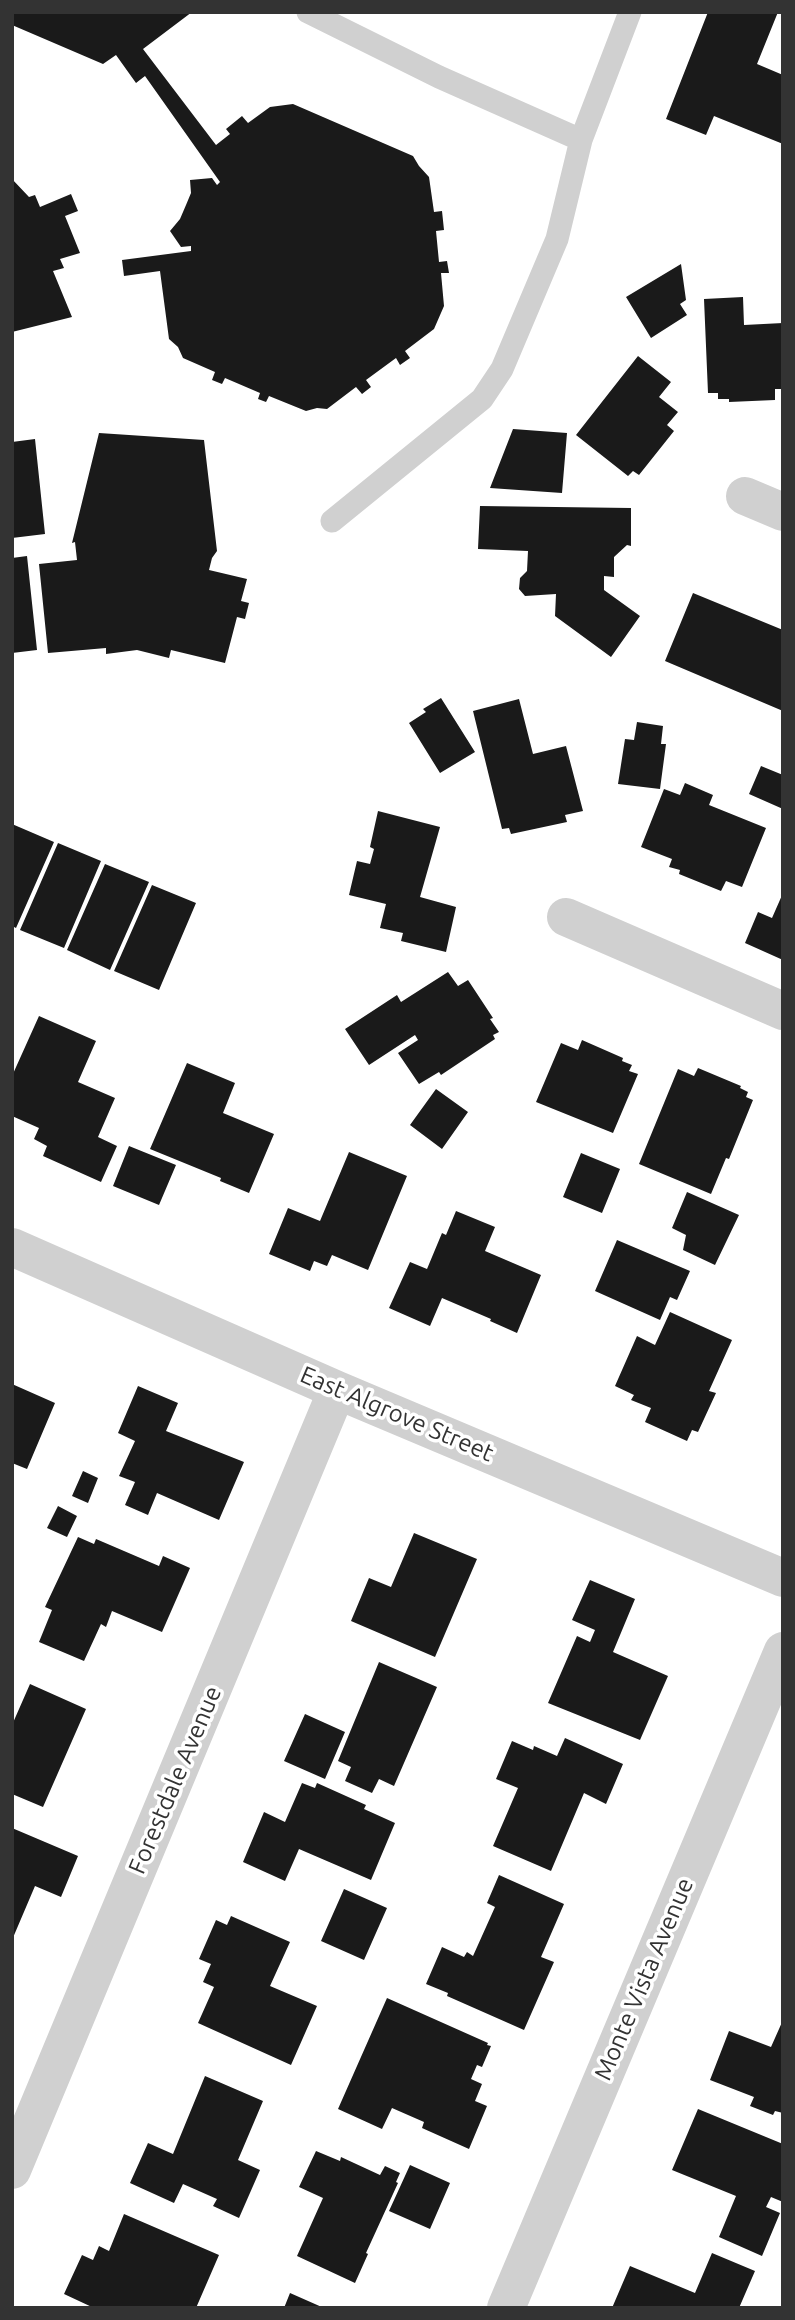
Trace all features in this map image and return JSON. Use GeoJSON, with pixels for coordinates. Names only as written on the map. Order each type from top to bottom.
{"type":"FeatureCollection","features":[{"type":"Feature","properties":{"kind":"street"},"geometry":{"type":"LineString","coordinates":[[745,496],[783,512]]}},
{"type":"Feature","properties":{"kind":"street"},"geometry":{"type":"LineString","coordinates":[[566,917],[783,1012]]}},
{"type":"Feature","properties":{"kind":"street","name":"East Algrove Street"},"geometry":{"type":"LineString","coordinates":[[12,1247],[337,1390],[783,1578]]}},
{"type":"Feature","properties":{"kind":"street","name":"Forestdale Avenue"},"geometry":{"type":"LineString","coordinates":[[12,2170],[337,1390]]}},
{"type":"Feature","properties":{"kind":"street","name":"Monte Vista Avenue"},"geometry":{"type":"LineString","coordinates":[[506,2308],[783,1651]]}},
{"type":"Feature","properties":{"kind":"lane"},"geometry":{"type":"LineString","coordinates":[[308,12],[439,77],[581,140]]}},
{"type":"Feature","properties":{"kind":"lane"},"geometry":{"type":"LineString","coordinates":[[332,521],[482,399],[502,369],[557,239],[581,140],[630,12]]}},
{"type":"Feature","properties":{"kind":"building"},"geometry":{"type":"Polygon","coordinates":[[[12,12],[192,12],[143,49],[216,145],[230,134],[226,129],[242,116],[248,123],[270,107],[293,104],[413,156],[429,177],[434,212],[442,211],[444,230],[436,231],[439,262],[447,261],[449,273],[441,273],[444,306],[434,329],[405,351],[410,358],[400,365],[396,358],[366,380],[371,387],[362,394],[356,387],[327,409],[306,411],[269,396],[266,402],[258,399],[260,393],[225,378],[222,384],[212,380],[215,372],[183,358],[178,347],[169,339],[160,271],[124,276],[122,260],[191,251],[191,246],[181,247],[170,231],[180,219],[191,193],[190,180],[212,178],[217,185],[220,182],[145,76],[136,83],[116,55],[103,64],[12,25],[12,12]]]}},
{"type":"Feature","properties":{"kind":"building"},"geometry":{"type":"Polygon","coordinates":[[[708,12],[778,12],[757,64],[783,75],[783,144],[714,116],[706,135],[666,119],[708,12]]]}},
{"type":"Feature","properties":{"kind":"building"},"geometry":{"type":"Polygon","coordinates":[[[12,179],[29,197],[35,195],[40,207],[71,194],[78,211],[65,216],[80,253],[60,259],[64,268],[53,271],[72,317],[12,332],[12,179]]]}},
{"type":"Feature","properties":{"kind":"building"},"geometry":{"type":"Polygon","coordinates":[[[681,264],[686,300],[680,304],[687,315],[651,338],[626,297],[681,264]]]}},
{"type":"Feature","properties":{"kind":"building"},"geometry":{"type":"Polygon","coordinates":[[[743,297],[744,325],[783,323],[783,389],[775,389],[775,400],[729,402],[729,399],[718,399],[718,393],[708,393],[704,299],[743,297]]]}},
{"type":"Feature","properties":{"kind":"building"},"geometry":{"type":"Polygon","coordinates":[[[638,356],[671,382],[659,397],[678,412],[667,425],[674,431],[639,475],[633,471],[628,476],[576,435],[638,356]]]}},
{"type":"Feature","properties":{"kind":"building"},"geometry":{"type":"Polygon","coordinates":[[[513,429],[567,433],[562,493],[490,488],[513,429]]]}},
{"type":"Feature","properties":{"kind":"building"},"geometry":{"type":"Polygon","coordinates":[[[99,433],[204,440],[217,551],[209,570],[247,579],[241,601],[249,603],[245,619],[237,617],[225,663],[171,650],[169,658],[137,650],[106,654],[106,648],[48,653],[39,564],[77,560],[75,542],[72,543],[99,433]]]}},
{"type":"Feature","properties":{"kind":"building"},"geometry":{"type":"Polygon","coordinates":[[[35,439],[45,534],[12,538],[12,442],[35,439]]]}},
{"type":"Feature","properties":{"kind":"building"},"geometry":{"type":"Polygon","coordinates":[[[480,506],[631,508],[631,546],[627,545],[614,557],[614,577],[604,576],[604,590],[640,616],[611,657],[555,616],[556,594],[525,596],[519,589],[520,578],[527,571],[528,551],[478,549],[480,506]]]}},
{"type":"Feature","properties":{"kind":"building"},"geometry":{"type":"Polygon","coordinates":[[[27,556],[37,650],[12,653],[12,558],[27,556]]]}},
{"type":"Feature","properties":{"kind":"building"},"geometry":{"type":"Polygon","coordinates":[[[693,593],[783,630],[783,711],[665,661],[693,593]]]}},
{"type":"Feature","properties":{"kind":"building"},"geometry":{"type":"Polygon","coordinates":[[[441,698],[475,752],[440,773],[409,723],[426,712],[423,709],[441,698]]]}},
{"type":"Feature","properties":{"kind":"building"},"geometry":{"type":"Polygon","coordinates":[[[519,699],[533,754],[566,746],[583,811],[565,815],[567,822],[511,834],[509,828],[502,829],[473,711],[519,699]]]}},
{"type":"Feature","properties":{"kind":"building"},"geometry":{"type":"Polygon","coordinates":[[[637,722],[663,726],[661,744],[666,744],[660,789],[618,784],[625,739],[634,740],[637,722]]]}},
{"type":"Feature","properties":{"kind":"building"},"geometry":{"type":"Polygon","coordinates":[[[761,766],[783,775],[783,809],[749,794],[761,766]]]}},
{"type":"Feature","properties":{"kind":"building"},"geometry":{"type":"Polygon","coordinates":[[[685,783],[713,795],[709,805],[766,828],[742,887],[726,881],[721,891],[679,874],[680,870],[669,867],[672,859],[641,847],[664,789],[680,795],[685,783]]]}},
{"type":"Feature","properties":{"kind":"building"},"geometry":{"type":"Polygon","coordinates":[[[378,811],[440,827],[420,897],[456,907],[446,952],[401,941],[403,933],[380,928],[386,904],[349,895],[357,861],[370,864],[374,849],[370,847],[378,811]]]}},
{"type":"Feature","properties":{"kind":"building"},"geometry":{"type":"Polygon","coordinates":[[[12,824],[54,842],[16,928],[12,926],[12,824]]]}},
{"type":"Feature","properties":{"kind":"building"},"geometry":{"type":"Polygon","coordinates":[[[58,843],[101,861],[64,948],[20,930],[58,843]]]}},
{"type":"Feature","properties":{"kind":"building"},"geometry":{"type":"Polygon","coordinates":[[[105,864],[149,882],[110,970],[67,950],[105,864]]]}},
{"type":"Feature","properties":{"kind":"building"},"geometry":{"type":"Polygon","coordinates":[[[152,885],[196,903],[159,990],[114,971],[152,885]]]}},
{"type":"Feature","properties":{"kind":"building"},"geometry":{"type":"Polygon","coordinates":[[[783,893],[783,960],[745,943],[758,912],[772,918],[783,893]]]}},
{"type":"Feature","properties":{"kind":"building"},"geometry":{"type":"Polygon","coordinates":[[[448,972],[458,986],[468,980],[493,1018],[490,1019],[499,1032],[493,1035],[495,1039],[441,1075],[439,1072],[419,1084],[398,1053],[418,1040],[415,1035],[369,1065],[345,1029],[397,995],[401,1002],[448,972]]]}},
{"type":"Feature","properties":{"kind":"building"},"geometry":{"type":"Polygon","coordinates":[[[39,1016],[96,1041],[78,1082],[115,1098],[98,1137],[117,1146],[101,1182],[43,1156],[47,1146],[34,1139],[39,1128],[12,1116],[12,1076],[39,1016]]]}},
{"type":"Feature","properties":{"kind":"building"},"geometry":{"type":"Polygon","coordinates":[[[582,1040],[623,1058],[622,1061],[632,1065],[629,1071],[638,1074],[613,1133],[536,1102],[561,1043],[578,1050],[582,1040]]]}},
{"type":"Feature","properties":{"kind":"building"},"geometry":{"type":"Polygon","coordinates":[[[187,1063],[235,1083],[223,1113],[274,1134],[249,1193],[220,1181],[221,1178],[150,1149],[187,1063]]]}},
{"type":"Feature","properties":{"kind":"building"},"geometry":{"type":"Polygon","coordinates":[[[698,1068],[741,1086],[740,1088],[748,1092],[746,1097],[753,1100],[729,1159],[726,1158],[711,1194],[639,1164],[678,1069],[694,1076],[698,1068]]]}},
{"type":"Feature","properties":{"kind":"building"},"geometry":{"type":"Polygon","coordinates":[[[436,1089],[468,1112],[442,1149],[410,1125],[436,1089]]]}},
{"type":"Feature","properties":{"kind":"building"},"geometry":{"type":"Polygon","coordinates":[[[129,1146],[176,1165],[159,1205],[113,1186],[129,1146]]]}},
{"type":"Feature","properties":{"kind":"building"},"geometry":{"type":"Polygon","coordinates":[[[349,1152],[407,1176],[368,1270],[332,1255],[327,1266],[314,1261],[310,1271],[269,1254],[288,1208],[320,1221],[349,1152]]]}},
{"type":"Feature","properties":{"kind":"building"},"geometry":{"type":"Polygon","coordinates":[[[581,1153],[620,1169],[602,1213],[563,1197],[581,1153]]]}},
{"type":"Feature","properties":{"kind":"building"},"geometry":{"type":"Polygon","coordinates":[[[687,1192],[739,1215],[715,1265],[683,1250],[686,1235],[672,1228],[687,1192]]]}},
{"type":"Feature","properties":{"kind":"building"},"geometry":{"type":"Polygon","coordinates":[[[456,1211],[495,1227],[485,1251],[541,1275],[517,1333],[442,1298],[430,1326],[389,1308],[410,1262],[427,1269],[442,1233],[446,1235],[456,1211]]]}},
{"type":"Feature","properties":{"kind":"building"},"geometry":{"type":"Polygon","coordinates":[[[617,1240],[690,1271],[677,1300],[670,1297],[660,1320],[595,1291],[617,1240]]]}},
{"type":"Feature","properties":{"kind":"building"},"geometry":{"type":"Polygon","coordinates":[[[670,1312],[732,1340],[709,1391],[716,1393],[698,1432],[692,1430],[687,1441],[645,1422],[651,1408],[631,1400],[634,1395],[615,1386],[637,1336],[655,1345],[670,1312]]]}},
{"type":"Feature","properties":{"kind":"building"},"geometry":{"type":"Polygon","coordinates":[[[12,1384],[55,1403],[27,1469],[12,1463],[12,1384]]]}},
{"type":"Feature","properties":{"kind":"building"},"geometry":{"type":"Polygon","coordinates":[[[138,1386],[178,1403],[166,1431],[244,1462],[219,1520],[157,1493],[148,1515],[125,1505],[135,1482],[119,1476],[135,1441],[118,1433],[138,1386]]]}},
{"type":"Feature","properties":{"kind":"building"},"geometry":{"type":"Polygon","coordinates":[[[83,1471],[98,1478],[88,1503],[72,1496],[83,1471]]]}},
{"type":"Feature","properties":{"kind":"building"},"geometry":{"type":"Polygon","coordinates":[[[58,1506],[77,1516],[67,1537],[47,1528],[58,1506]]]}},
{"type":"Feature","properties":{"kind":"building"},"geometry":{"type":"Polygon","coordinates":[[[414,1533],[477,1559],[435,1657],[351,1621],[369,1578],[391,1587],[414,1533]]]}},
{"type":"Feature","properties":{"kind":"building"},"geometry":{"type":"Polygon","coordinates":[[[78,1537],[94,1544],[96,1539],[159,1566],[163,1556],[190,1568],[162,1632],[112,1611],[106,1627],[101,1624],[84,1661],[39,1642],[52,1610],[45,1607],[78,1537]]]}},
{"type":"Feature","properties":{"kind":"building"},"geometry":{"type":"Polygon","coordinates":[[[590,1580],[635,1599],[613,1652],[668,1676],[640,1740],[548,1703],[577,1636],[590,1642],[595,1630],[572,1620],[590,1580]]]}},
{"type":"Feature","properties":{"kind":"building"},"geometry":{"type":"Polygon","coordinates":[[[379,1662],[437,1687],[394,1786],[379,1779],[372,1793],[345,1781],[351,1767],[338,1761],[379,1662]]]}},
{"type":"Feature","properties":{"kind":"building"},"geometry":{"type":"Polygon","coordinates":[[[30,1684],[86,1709],[43,1807],[12,1794],[12,1725],[30,1684]]]}},
{"type":"Feature","properties":{"kind":"building"},"geometry":{"type":"Polygon","coordinates":[[[305,1714],[345,1732],[325,1779],[284,1761],[305,1714]]]}},
{"type":"Feature","properties":{"kind":"building"},"geometry":{"type":"Polygon","coordinates":[[[565,1738],[623,1764],[606,1804],[584,1793],[551,1871],[493,1846],[518,1788],[496,1779],[512,1741],[533,1750],[534,1746],[557,1756],[565,1738]]]}},
{"type":"Feature","properties":{"kind":"building"},"geometry":{"type":"Polygon","coordinates":[[[302,1783],[315,1788],[317,1783],[366,1805],[364,1809],[395,1823],[371,1880],[299,1849],[285,1881],[243,1862],[264,1812],[285,1822],[302,1783]]]}},
{"type":"Feature","properties":{"kind":"building"},"geometry":{"type":"Polygon","coordinates":[[[12,1828],[78,1856],[61,1897],[35,1886],[12,1940],[12,1828]]]}},
{"type":"Feature","properties":{"kind":"building"},"geometry":{"type":"Polygon","coordinates":[[[499,1875],[564,1904],[541,1957],[554,1962],[524,2030],[426,1984],[442,1947],[464,1957],[467,1952],[473,1956],[495,1907],[487,1903],[499,1875]]]}},
{"type":"Feature","properties":{"kind":"building"},"geometry":{"type":"Polygon","coordinates":[[[344,1889],[387,1908],[364,1960],[321,1941],[344,1889]]]}},
{"type":"Feature","properties":{"kind":"building"},"geometry":{"type":"Polygon","coordinates":[[[231,1916],[290,1942],[270,1986],[317,2006],[291,2065],[198,2023],[214,1987],[203,1982],[211,1964],[199,1959],[216,1920],[227,1925],[231,1916]]]}},
{"type":"Feature","properties":{"kind":"building"},"geometry":{"type":"Polygon","coordinates":[[[387,1998],[491,2046],[482,2067],[477,2065],[471,2079],[482,2084],[475,2101],[487,2106],[469,2149],[422,2128],[424,2122],[392,2108],[382,2129],[338,2109],[387,1998]]]}},
{"type":"Feature","properties":{"kind":"building"},"geometry":{"type":"Polygon","coordinates":[[[783,2020],[783,2113],[775,2111],[773,2115],[750,2106],[754,2097],[710,2080],[729,2031],[771,2047],[783,2020]]]}},
{"type":"Feature","properties":{"kind":"building"},"geometry":{"type":"Polygon","coordinates":[[[205,2076],[263,2101],[238,2160],[260,2170],[239,2218],[213,2206],[217,2199],[183,2184],[174,2203],[130,2183],[148,2143],[173,2154],[205,2076]]]}},
{"type":"Feature","properties":{"kind":"building"},"geometry":{"type":"Polygon","coordinates":[[[698,2109],[783,2144],[783,2202],[771,2197],[766,2207],[780,2213],[762,2256],[719,2237],[736,2196],[672,2170],[698,2109]]]}},
{"type":"Feature","properties":{"kind":"building"},"geometry":{"type":"Polygon","coordinates":[[[316,2151],[340,2161],[341,2157],[380,2175],[385,2166],[400,2173],[355,2283],[297,2256],[323,2198],[299,2187],[316,2151]]]}},
{"type":"Feature","properties":{"kind":"building"},"geometry":{"type":"Polygon","coordinates":[[[410,2165],[450,2183],[430,2229],[389,2211],[410,2165]]]}},
{"type":"Feature","properties":{"kind":"building"},"geometry":{"type":"Polygon","coordinates":[[[124,2214],[219,2255],[196,2308],[94,2308],[64,2294],[82,2255],[93,2260],[99,2246],[109,2251],[124,2214]]]}},
{"type":"Feature","properties":{"kind":"building"},"geometry":{"type":"Polygon","coordinates":[[[712,2253],[755,2271],[739,2308],[612,2308],[630,2266],[695,2293],[712,2253]]]}},
{"type":"Feature","properties":{"kind":"building"},"geometry":{"type":"Polygon","coordinates":[[[290,2293],[324,2308],[284,2308],[290,2293]]]}}]}
